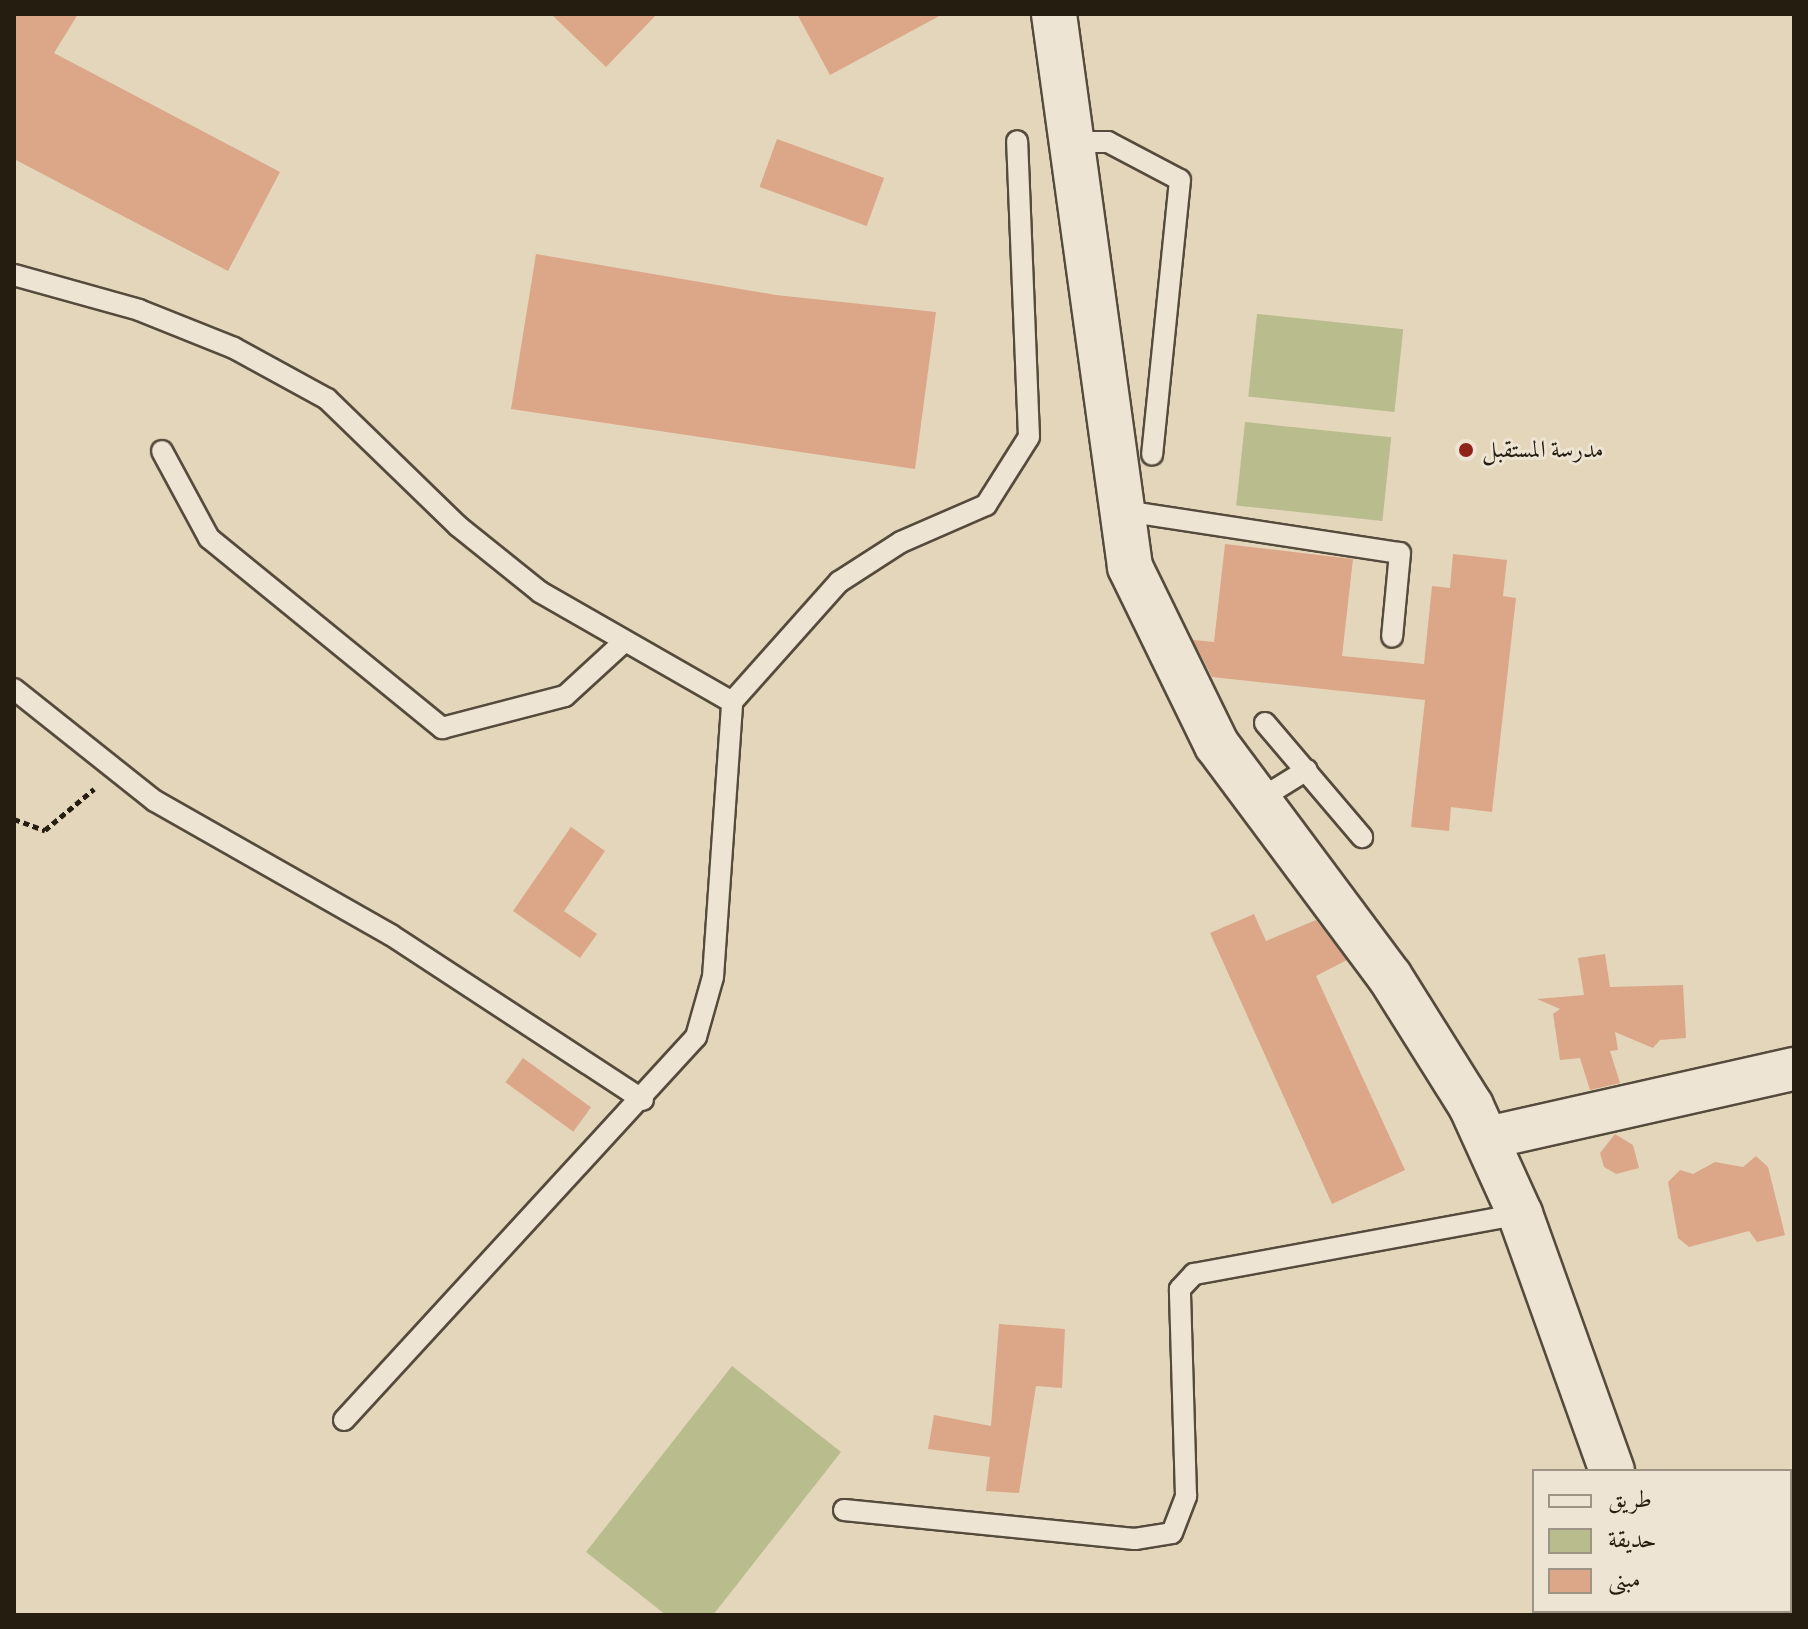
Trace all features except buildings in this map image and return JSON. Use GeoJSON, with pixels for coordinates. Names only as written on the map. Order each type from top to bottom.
{"type":"FeatureCollection","features":[{"type":"Feature","properties":{"kind":"street"},"geometry":{"type":"LineString","coordinates":[[1054,14],[1075,142],[1130,567],[1217,745],[1260,799],[1409,1005],[1487,1138],[1520,1214],[1611,1469]]}},
{"type":"Feature","properties":{"kind":"street"},"geometry":{"type":"LineString","coordinates":[[1487,1138],[1794,1069]]}},
{"type":"Feature","properties":{"kind":"lane"},"geometry":{"type":"LineString","coordinates":[[344,1420],[643,1100],[696,1037],[713,977],[732,702],[839,582],[901,542],[986,505],[1029,437],[1017,141]]}},
{"type":"Feature","properties":{"kind":"lane"},"geometry":{"type":"LineString","coordinates":[[1075,142],[1108,142],[1180,180],[1152,455]]}},
{"type":"Feature","properties":{"kind":"lane"},"geometry":{"type":"LineString","coordinates":[[14,275],[139,310],[234,348],[327,399],[458,526],[540,592],[732,702]]}},
{"type":"Feature","properties":{"kind":"lane"},"geometry":{"type":"LineString","coordinates":[[162,451],[209,538],[442,728],[565,696],[624,642]]}},
{"type":"Feature","properties":{"kind":"lane"},"geometry":{"type":"LineString","coordinates":[[1124,511],[1400,553],[1392,637]]}},
{"type":"Feature","properties":{"kind":"lane"},"geometry":{"type":"LineString","coordinates":[[14,689],[155,801],[391,935],[643,1100]]}},
{"type":"Feature","properties":{"kind":"lane"},"geometry":{"type":"LineString","coordinates":[[1265,723],[1362,837]]}},
{"type":"Feature","properties":{"kind":"lane"},"geometry":{"type":"LineString","coordinates":[[1260,799],[1307,770]]}},
{"type":"Feature","properties":{"kind":"lane"},"geometry":{"type":"LineString","coordinates":[[844,1510],[1135,1539],[1172,1533],[1186,1496],[1180,1289],[1194,1274],[1520,1214]]}},
{"type":"Feature","properties":{"kind":"path"},"geometry":{"type":"LineString","coordinates":[[14,819],[45,830],[116,770]]}},
{"type":"Feature","properties":{"kind":"green space"},"geometry":{"type":"Polygon","coordinates":[[[1257,314],[1403,329],[1395,412],[1248,397],[1257,314]]]}},
{"type":"Feature","properties":{"kind":"green space"},"geometry":{"type":"Polygon","coordinates":[[[1245,422],[1391,437],[1382,521],[1236,506],[1245,422]]]}},
{"type":"Feature","properties":{"kind":"green space"},"geometry":{"type":"Polygon","coordinates":[[[732,1366],[841,1452],[713,1615],[666,1615],[586,1552],[732,1366]]]}},
{"type":"Feature","properties":{"kind":"place","name":"مدرسة المستقبل"},"geometry":{"type":"Point","coordinates":[1466,450]}}]}
